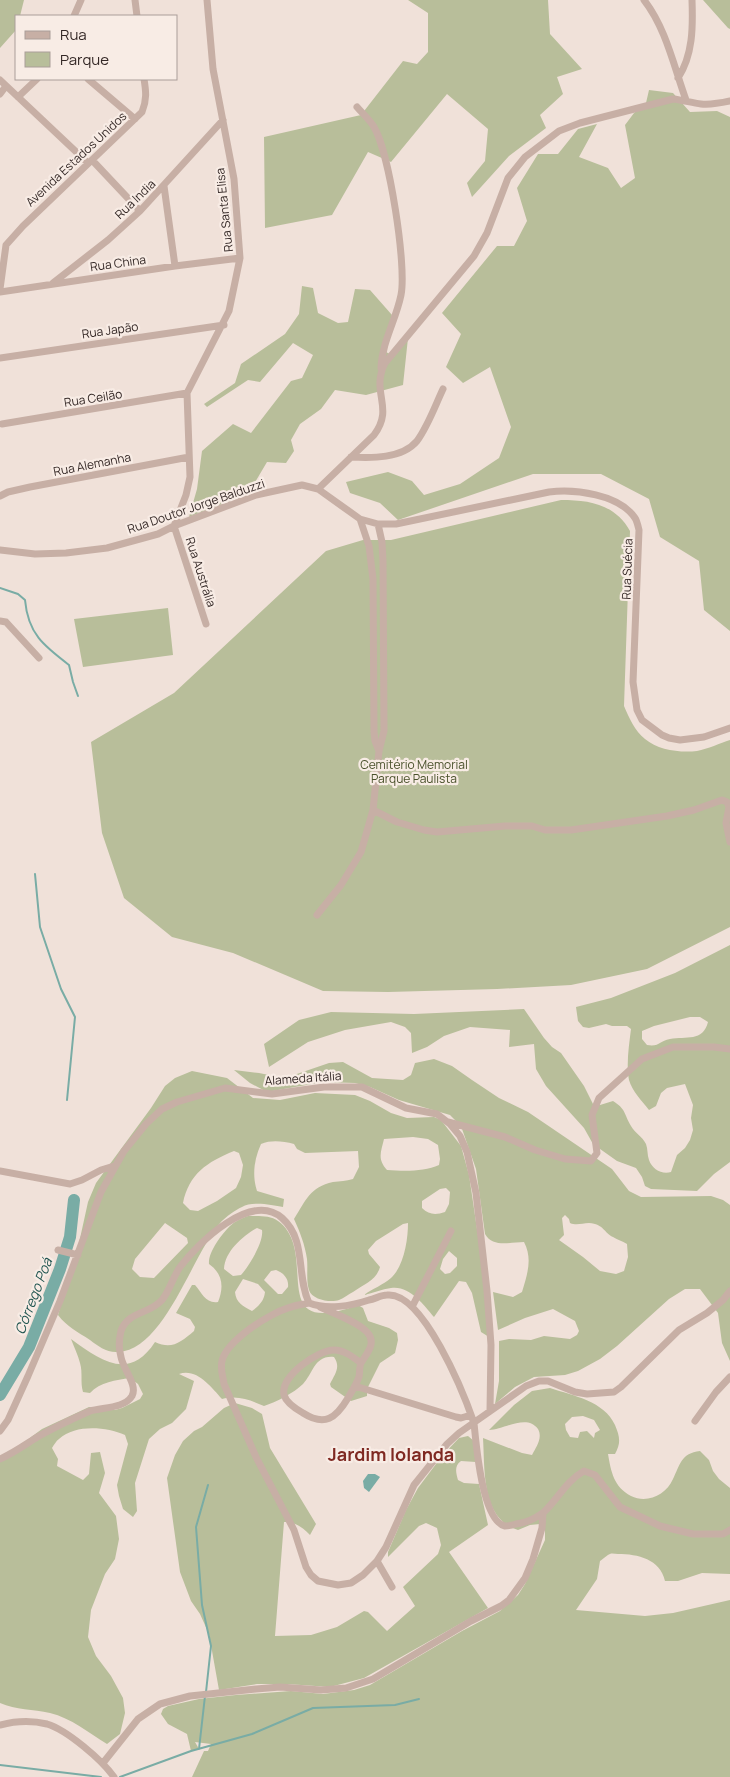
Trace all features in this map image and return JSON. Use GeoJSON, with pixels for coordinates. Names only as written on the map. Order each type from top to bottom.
{"type":"FeatureCollection","features":[{"type":"Feature","properties":{"kind":"street"},"geometry":{"type":"LineString","coordinates":[[74,15],[82,0]]}},
{"type":"Feature","properties":{"kind":"street"},"geometry":{"type":"LineString","coordinates":[[134,0],[136,15]]}},
{"type":"Feature","properties":{"kind":"street","name":"Rua Santa Elisa"},"geometry":{"type":"LineString","coordinates":[[187,393],[224,325],[233,297],[240,258],[234,179],[213,69],[207,0]]}},
{"type":"Feature","properties":{"kind":"street"},"geometry":{"type":"LineString","coordinates":[[644,0],[658,23],[669,49],[686,100]]}},
{"type":"Feature","properties":{"kind":"street"},"geometry":{"type":"LineString","coordinates":[[678,78],[689,55],[692,0]]}},
{"type":"Feature","properties":{"kind":"street"},"geometry":{"type":"LineString","coordinates":[[0,80],[90,161],[140,211]]}},
{"type":"Feature","properties":{"kind":"street"},"geometry":{"type":"LineString","coordinates":[[18,97],[36,80]]}},
{"type":"Feature","properties":{"kind":"street"},"geometry":{"type":"LineString","coordinates":[[89,80],[135,119]]}},
{"type":"Feature","properties":{"kind":"street","name":"Avenida Estados Unidos"},"geometry":{"type":"LineString","coordinates":[[6,245],[23,226],[142,112],[145,103],[144,80]]}},
{"type":"Feature","properties":{"kind":"street"},"geometry":{"type":"LineString","coordinates":[[0,94],[6,86]]}},
{"type":"Feature","properties":{"kind":"street"},"geometry":{"type":"LineString","coordinates":[[381,371],[474,256],[487,233],[508,178],[524,157],[559,131],[580,123],[659,102],[686,100],[700,104],[712,104],[730,101]]}},
{"type":"Feature","properties":{"kind":"street"},"geometry":{"type":"LineString","coordinates":[[357,107],[374,126],[381,143],[391,183],[402,268],[401,296],[382,354],[379,389],[383,419],[374,435],[318,489],[360,519],[369,546],[373,579],[374,732],[378,751]]}},
{"type":"Feature","properties":{"kind":"street","name":"Rua India"},"geometry":{"type":"LineString","coordinates":[[53,284],[108,240],[140,211],[224,120]]}},
{"type":"Feature","properties":{"kind":"street"},"geometry":{"type":"LineString","coordinates":[[164,186],[175,266]]}},
{"type":"Feature","properties":{"kind":"street"},"geometry":{"type":"LineString","coordinates":[[0,252],[6,245]]}},
{"type":"Feature","properties":{"kind":"street"},"geometry":{"type":"LineString","coordinates":[[0,290],[6,245]]}},
{"type":"Feature","properties":{"kind":"street","name":"Rua China"},"geometry":{"type":"LineString","coordinates":[[0,290],[240,258]]}},
{"type":"Feature","properties":{"kind":"street","name":"Rua Japão"},"geometry":{"type":"LineString","coordinates":[[0,358],[224,325]]}},
{"type":"Feature","properties":{"kind":"street"},"geometry":{"type":"LineString","coordinates":[[351,458],[379,457],[396,454],[409,448],[417,441],[444,389]]}},
{"type":"Feature","properties":{"kind":"street"},"geometry":{"type":"LineString","coordinates":[[174,526],[186,495],[190,477],[187,393]]}},
{"type":"Feature","properties":{"kind":"street","name":"Rua Ceilão"},"geometry":{"type":"LineString","coordinates":[[2,424],[187,393]]}},
{"type":"Feature","properties":{"kind":"street","name":"Rua Alemanha"},"geometry":{"type":"LineString","coordinates":[[0,496],[8,492],[30,487],[189,457]]}},
{"type":"Feature","properties":{"kind":"street","name":"Rua Doutor Jorge Balduzzi"},"geometry":{"type":"LineString","coordinates":[[0,550],[35,554],[66,553],[107,548],[158,534],[174,526],[256,495],[302,485],[318,489]]}},
{"type":"Feature","properties":{"kind":"street","name":"Rua Suécia"},"geometry":{"type":"LineString","coordinates":[[360,519],[378,524],[396,524],[550,492],[568,490],[593,494],[616,502],[635,518],[639,530],[633,682],[636,703],[642,720],[662,735],[680,740],[704,737],[730,728]]}},
{"type":"Feature","properties":{"kind":"street"},"geometry":{"type":"LineString","coordinates":[[317,915],[342,885],[361,852],[373,810],[378,751],[384,731],[382,552],[378,524]]}},
{"type":"Feature","properties":{"kind":"street","name":"Rua Austrália"},"geometry":{"type":"LineString","coordinates":[[174,526],[206,624]]}},
{"type":"Feature","properties":{"kind":"street"},"geometry":{"type":"LineString","coordinates":[[0,621],[6,622],[39,658]]}},
{"type":"Feature","properties":{"kind":"street"},"geometry":{"type":"LineString","coordinates":[[373,810],[397,822],[437,832],[505,826],[532,826],[544,830],[570,830],[667,816],[694,810],[722,800],[726,802],[728,807],[726,824],[730,842]]}},
{"type":"Feature","properties":{"kind":"street"},"geometry":{"type":"LineString","coordinates":[[448,1122],[505,1137],[535,1150],[565,1159],[591,1161],[597,1153],[592,1115],[599,1098],[642,1059],[673,1047],[730,1049]]}},
{"type":"Feature","properties":{"kind":"street","name":"Alameda Itália"},"geometry":{"type":"LineString","coordinates":[[0,1431],[8,1420],[28,1376],[74,1254],[114,1166],[146,1124],[162,1110],[177,1102],[225,1088],[272,1094],[324,1087],[362,1087],[406,1108],[437,1114],[448,1122],[460,1136],[467,1152],[476,1193],[487,1291],[491,1345],[490,1411]]}},
{"type":"Feature","properties":{"kind":"street"},"geometry":{"type":"LineString","coordinates":[[0,1171],[70,1184],[114,1166]]}},
{"type":"Feature","properties":{"kind":"street"},"geometry":{"type":"LineString","coordinates":[[0,1459],[62,1424],[92,1410],[116,1405],[128,1400],[132,1396],[134,1388],[121,1358],[120,1339],[125,1322],[133,1315],[151,1308],[161,1301],[172,1279],[190,1255],[203,1241],[236,1217],[251,1211],[276,1213],[284,1219],[291,1229],[299,1248],[303,1287],[309,1303]]}},
{"type":"Feature","properties":{"kind":"street"},"geometry":{"type":"LineString","coordinates":[[413,1305],[451,1231]]}},
{"type":"Feature","properties":{"kind":"street"},"geometry":{"type":"LineString","coordinates":[[58,1250],[74,1254]]}},
{"type":"Feature","properties":{"kind":"street"},"geometry":{"type":"LineString","coordinates":[[361,1363],[352,1356],[332,1350],[321,1353],[292,1373],[286,1383],[284,1394],[296,1409],[307,1416],[326,1420],[335,1416],[355,1386],[361,1363],[370,1350],[371,1339],[367,1332],[357,1325],[309,1303],[291,1306],[272,1315],[237,1339],[222,1360],[221,1371],[224,1384],[256,1457],[294,1530],[306,1567],[311,1575],[324,1584],[338,1585],[351,1583],[363,1576],[377,1561],[386,1547],[414,1485],[448,1444],[490,1411],[526,1386],[539,1381],[548,1381],[575,1392],[587,1394],[614,1392],[679,1330],[707,1313],[723,1300],[730,1291]]}},
{"type":"Feature","properties":{"kind":"street"},"geometry":{"type":"LineString","coordinates":[[317,1306],[352,1305],[387,1294],[402,1298],[413,1305],[430,1328],[458,1383],[471,1415],[474,1423],[480,1472],[488,1505],[499,1523],[506,1526],[525,1523],[543,1513],[575,1476],[584,1472],[595,1475],[620,1507],[660,1526],[693,1534],[723,1534],[730,1530]]}},
{"type":"Feature","properties":{"kind":"street"},"geometry":{"type":"LineString","coordinates":[[695,1421],[716,1392],[730,1377]]}},
{"type":"Feature","properties":{"kind":"street"},"geometry":{"type":"LineString","coordinates":[[355,1386],[456,1417],[461,1418],[471,1415]]}},
{"type":"Feature","properties":{"kind":"street"},"geometry":{"type":"LineString","coordinates":[[102,1763],[138,1719],[160,1704],[190,1696],[280,1687],[321,1690],[346,1688],[373,1679],[471,1621],[501,1606],[508,1600],[525,1578],[533,1559],[542,1528],[543,1513]]}},
{"type":"Feature","properties":{"kind":"street"},"geometry":{"type":"LineString","coordinates":[[377,1561],[392,1587]]}},
{"type":"Feature","properties":{"kind":"street"},"geometry":{"type":"LineString","coordinates":[[0,1725],[15,1720],[47,1724],[88,1750],[114,1777]]}},
{"type":"Feature","properties":{"kind":"green space"},"geometry":{"type":"Polygon","coordinates":[[[0,0],[24,0],[20,15],[15,15],[15,31],[0,48],[0,0]]]}},
{"type":"Feature","properties":{"kind":"green space"},"geometry":{"type":"Polygon","coordinates":[[[408,0],[548,0],[550,34],[582,69],[557,77],[563,94],[540,115],[546,128],[509,156],[472,197],[467,183],[485,161],[488,129],[447,94],[391,162],[368,152],[332,215],[265,228],[264,137],[361,115],[403,61],[417,64],[428,52],[428,13],[408,0]]]}},
{"type":"Feature","properties":{"kind":"green space"},"geometry":{"type":"Polygon","coordinates":[[[703,0],[730,0],[730,29],[728,28],[703,0]]]}},
{"type":"Feature","properties":{"kind":"green space"},"geometry":{"type":"Polygon","coordinates":[[[649,90],[673,93],[690,112],[717,111],[730,117],[730,631],[704,610],[699,561],[660,537],[649,499],[601,474],[533,474],[398,520],[380,503],[350,493],[346,482],[388,472],[412,481],[424,495],[460,484],[499,458],[511,427],[490,367],[463,383],[446,367],[461,334],[442,313],[497,246],[514,246],[527,221],[517,188],[538,154],[558,154],[578,129],[597,124],[579,157],[608,168],[621,188],[635,178],[625,125],[634,113],[646,103],[649,90]]]}},
{"type":"Feature","properties":{"kind":"green space"},"geometry":{"type":"Polygon","coordinates":[[[302,286],[313,288],[318,313],[338,323],[348,322],[355,289],[370,290],[392,315],[381,349],[393,356],[408,338],[403,385],[366,395],[335,390],[321,409],[300,424],[291,440],[294,451],[286,463],[267,462],[248,494],[189,517],[197,489],[202,451],[233,424],[251,433],[291,381],[302,378],[313,355],[293,343],[260,382],[248,380],[207,407],[204,404],[235,383],[241,364],[285,334],[299,314],[302,286]]]}},
{"type":"Feature","properties":{"kind":"green space","name":"Cemitério Memorial Parque Paulista"},"geometry":{"type":"Polygon","coordinates":[[[561,500],[581,501],[609,509],[624,522],[630,531],[624,706],[635,728],[641,736],[656,746],[684,752],[705,749],[730,740],[730,927],[647,969],[571,985],[388,992],[323,991],[233,953],[172,937],[124,898],[102,833],[91,742],[174,693],[326,551],[363,540],[391,540],[561,500]]]}},
{"type":"Feature","properties":{"kind":"green space"},"geometry":{"type":"Polygon","coordinates":[[[168,608],[173,655],[83,667],[74,619],[168,608]]]}},
{"type":"Feature","properties":{"kind":"green space"},"geometry":{"type":"Polygon","coordinates":[[[730,945],[730,1162],[714,1174],[697,1191],[651,1189],[645,1186],[636,1168],[617,1161],[593,1144],[584,1128],[546,1086],[536,1069],[534,1044],[509,1047],[510,1030],[470,1027],[444,1036],[427,1047],[412,1053],[411,1033],[405,1027],[391,1022],[345,1030],[308,1042],[269,1067],[264,1044],[299,1020],[331,1012],[414,1014],[524,1009],[544,1038],[561,1053],[584,1086],[593,1104],[600,1105],[613,1101],[620,1107],[646,1144],[648,1158],[652,1166],[661,1172],[668,1173],[671,1172],[677,1155],[690,1140],[693,1130],[691,1118],[693,1105],[685,1084],[667,1088],[661,1093],[656,1106],[649,1110],[635,1092],[629,1080],[628,1061],[631,1029],[627,1026],[606,1024],[589,1028],[583,1027],[578,1021],[576,1007],[611,998],[675,973],[730,945]],[[690,1017],[654,1026],[642,1031],[642,1039],[647,1045],[657,1045],[670,1039],[693,1037],[702,1033],[706,1028],[708,1022],[700,1017],[690,1017]]]}},
{"type":"Feature","properties":{"kind":"green space"},"geometry":{"type":"Polygon","coordinates":[[[434,1059],[452,1066],[499,1098],[528,1112],[612,1169],[629,1191],[641,1197],[711,1196],[723,1200],[730,1205],[730,1361],[722,1343],[718,1313],[700,1289],[685,1289],[669,1299],[600,1359],[578,1371],[565,1375],[534,1377],[515,1387],[495,1404],[499,1381],[499,1341],[509,1339],[531,1340],[544,1336],[570,1339],[577,1335],[579,1331],[575,1321],[553,1309],[525,1318],[498,1330],[493,1292],[513,1297],[522,1292],[529,1261],[527,1248],[524,1242],[497,1243],[485,1234],[476,1169],[461,1126],[450,1115],[399,1100],[370,1087],[355,1083],[323,1082],[267,1092],[250,1083],[234,1070],[274,1076],[291,1076],[329,1063],[343,1062],[372,1078],[403,1080],[411,1075],[415,1063],[434,1059]],[[565,1215],[562,1218],[564,1235],[559,1240],[600,1271],[616,1274],[624,1271],[628,1257],[627,1244],[610,1235],[598,1225],[589,1223],[573,1224],[570,1223],[565,1215]]]}},
{"type":"Feature","properties":{"kind":"green space"},"geometry":{"type":"Polygon","coordinates":[[[192,1071],[227,1078],[253,1098],[280,1100],[315,1093],[355,1095],[391,1113],[407,1118],[434,1117],[441,1120],[461,1146],[469,1175],[481,1256],[489,1337],[481,1332],[472,1293],[466,1282],[459,1281],[434,1317],[416,1297],[398,1288],[384,1289],[364,1295],[391,1278],[399,1267],[404,1252],[408,1223],[403,1224],[376,1241],[368,1250],[380,1267],[376,1276],[369,1282],[336,1301],[327,1301],[314,1296],[309,1290],[305,1249],[294,1219],[309,1195],[319,1187],[333,1182],[353,1179],[359,1167],[358,1151],[305,1153],[297,1149],[294,1144],[277,1141],[261,1144],[255,1162],[254,1173],[257,1191],[284,1199],[283,1207],[262,1204],[246,1205],[221,1222],[210,1237],[164,1318],[150,1335],[135,1347],[114,1352],[99,1347],[69,1326],[58,1315],[79,1243],[88,1202],[96,1183],[165,1086],[175,1078],[192,1071]],[[413,1137],[384,1139],[381,1159],[387,1170],[420,1170],[439,1165],[438,1145],[428,1139],[413,1137]],[[234,1151],[215,1160],[201,1170],[190,1184],[183,1203],[190,1210],[198,1211],[236,1188],[241,1177],[243,1165],[239,1153],[234,1151]],[[446,1188],[440,1189],[422,1201],[422,1208],[427,1212],[436,1214],[445,1212],[449,1204],[450,1192],[446,1188]],[[165,1223],[135,1259],[132,1269],[140,1277],[154,1278],[188,1243],[187,1238],[165,1223]],[[449,1251],[443,1259],[440,1269],[445,1274],[450,1273],[457,1266],[457,1258],[449,1251]]]}},
{"type":"Feature","properties":{"kind":"green space"},"geometry":{"type":"Polygon","coordinates":[[[248,1216],[264,1216],[275,1219],[290,1235],[295,1252],[298,1288],[302,1302],[311,1311],[329,1313],[358,1305],[363,1308],[368,1321],[389,1328],[397,1333],[398,1340],[395,1353],[380,1363],[367,1389],[367,1396],[351,1401],[331,1387],[330,1384],[337,1367],[334,1357],[322,1359],[303,1384],[285,1397],[264,1406],[239,1398],[222,1399],[198,1376],[186,1373],[179,1374],[194,1381],[186,1409],[172,1423],[160,1429],[149,1439],[135,1483],[137,1511],[133,1517],[123,1509],[117,1485],[128,1444],[125,1435],[109,1430],[91,1428],[74,1431],[58,1440],[52,1448],[58,1459],[57,1466],[83,1480],[89,1474],[91,1453],[100,1452],[105,1473],[99,1493],[116,1516],[119,1539],[115,1559],[105,1574],[91,1610],[88,1637],[96,1656],[111,1676],[123,1698],[125,1713],[120,1734],[107,1744],[73,1722],[58,1715],[0,1703],[0,1457],[42,1429],[89,1407],[115,1410],[140,1399],[143,1394],[138,1384],[130,1378],[103,1384],[90,1393],[83,1392],[81,1367],[71,1339],[103,1360],[125,1364],[135,1361],[145,1354],[155,1342],[171,1345],[185,1338],[194,1331],[195,1327],[190,1319],[176,1313],[192,1285],[195,1285],[207,1300],[218,1302],[221,1291],[220,1276],[209,1264],[209,1259],[216,1244],[227,1229],[248,1216]],[[257,1228],[246,1235],[231,1250],[225,1262],[224,1269],[233,1276],[241,1275],[255,1254],[262,1235],[262,1230],[257,1228]],[[271,1271],[264,1280],[278,1294],[282,1294],[288,1287],[287,1279],[279,1271],[271,1271]],[[243,1279],[235,1292],[238,1302],[252,1311],[261,1303],[265,1292],[258,1284],[243,1279]]]}},
{"type":"Feature","properties":{"kind":"green space"},"geometry":{"type":"Polygon","coordinates":[[[550,1388],[587,1400],[604,1410],[615,1425],[619,1437],[615,1454],[608,1454],[610,1467],[617,1484],[631,1496],[643,1499],[661,1494],[670,1485],[682,1460],[689,1454],[700,1451],[709,1460],[713,1471],[719,1479],[730,1488],[730,1574],[702,1573],[678,1581],[665,1581],[658,1568],[647,1559],[626,1554],[611,1554],[600,1561],[597,1579],[576,1610],[645,1616],[673,1613],[730,1600],[730,1777],[192,1777],[204,1751],[208,1751],[211,1744],[195,1742],[199,1749],[191,1751],[187,1734],[168,1724],[161,1714],[163,1709],[168,1706],[199,1699],[236,1695],[291,1691],[323,1694],[354,1690],[370,1685],[500,1611],[518,1595],[545,1540],[545,1528],[540,1524],[530,1525],[518,1530],[506,1524],[497,1515],[487,1492],[483,1438],[532,1455],[540,1436],[538,1429],[533,1424],[521,1422],[489,1430],[514,1405],[532,1391],[550,1388]],[[583,1416],[572,1417],[565,1424],[566,1430],[570,1437],[578,1438],[580,1432],[587,1431],[594,1438],[595,1433],[600,1430],[594,1420],[583,1416]]]}},
{"type":"Feature","properties":{"kind":"green space"},"geometry":{"type":"Polygon","coordinates":[[[235,1403],[252,1408],[262,1414],[270,1448],[316,1524],[310,1535],[295,1524],[284,1522],[275,1636],[311,1635],[337,1627],[364,1611],[368,1612],[387,1631],[415,1606],[403,1587],[438,1554],[441,1545],[437,1528],[426,1523],[419,1526],[388,1557],[388,1552],[406,1510],[418,1488],[442,1456],[459,1438],[468,1436],[474,1441],[476,1462],[461,1461],[459,1463],[456,1467],[458,1480],[464,1483],[479,1484],[488,1525],[449,1552],[488,1608],[364,1678],[330,1687],[257,1684],[219,1690],[209,1634],[200,1614],[191,1601],[180,1572],[167,1478],[175,1455],[183,1441],[224,1408],[235,1403]]]}},
{"type":"Feature","properties":{"kind":"water"},"geometry":{"type":"Polygon","coordinates":[[[368,1474],[375,1474],[380,1477],[369,1492],[364,1488],[363,1481],[368,1474]]]}},
{"type":"Feature","properties":{"kind":"waterway"},"geometry":{"type":"LineString","coordinates":[[0,588],[18,594],[25,600],[30,622],[39,638],[52,652],[69,665],[78,696]]}},
{"type":"Feature","properties":{"kind":"waterway"},"geometry":{"type":"LineString","coordinates":[[35,874],[40,927],[61,989],[75,1017],[67,1100]]}},
{"type":"Feature","properties":{"kind":"waterway","name":"Córrego Poá"},"geometry":{"type":"LineString","coordinates":[[0,1395],[29,1347],[60,1269],[70,1237],[74,1200]]}},
{"type":"Feature","properties":{"kind":"waterway"},"geometry":{"type":"LineString","coordinates":[[206,1692],[211,1646],[202,1605],[196,1527],[208,1485]]}},
{"type":"Feature","properties":{"kind":"waterway"},"geometry":{"type":"LineString","coordinates":[[199,1749],[205,1696]]}},
{"type":"Feature","properties":{"kind":"waterway"},"geometry":{"type":"LineString","coordinates":[[120,1777],[191,1751],[252,1734],[313,1708],[395,1705],[419,1699]]}},
{"type":"Feature","properties":{"kind":"waterway"},"geometry":{"type":"LineString","coordinates":[[0,1765],[101,1777]]}},
{"type":"Feature","properties":{"kind":"district","name":"Jardim Iolanda"},"geometry":{"type":"Point","coordinates":[391,1454]}}]}
